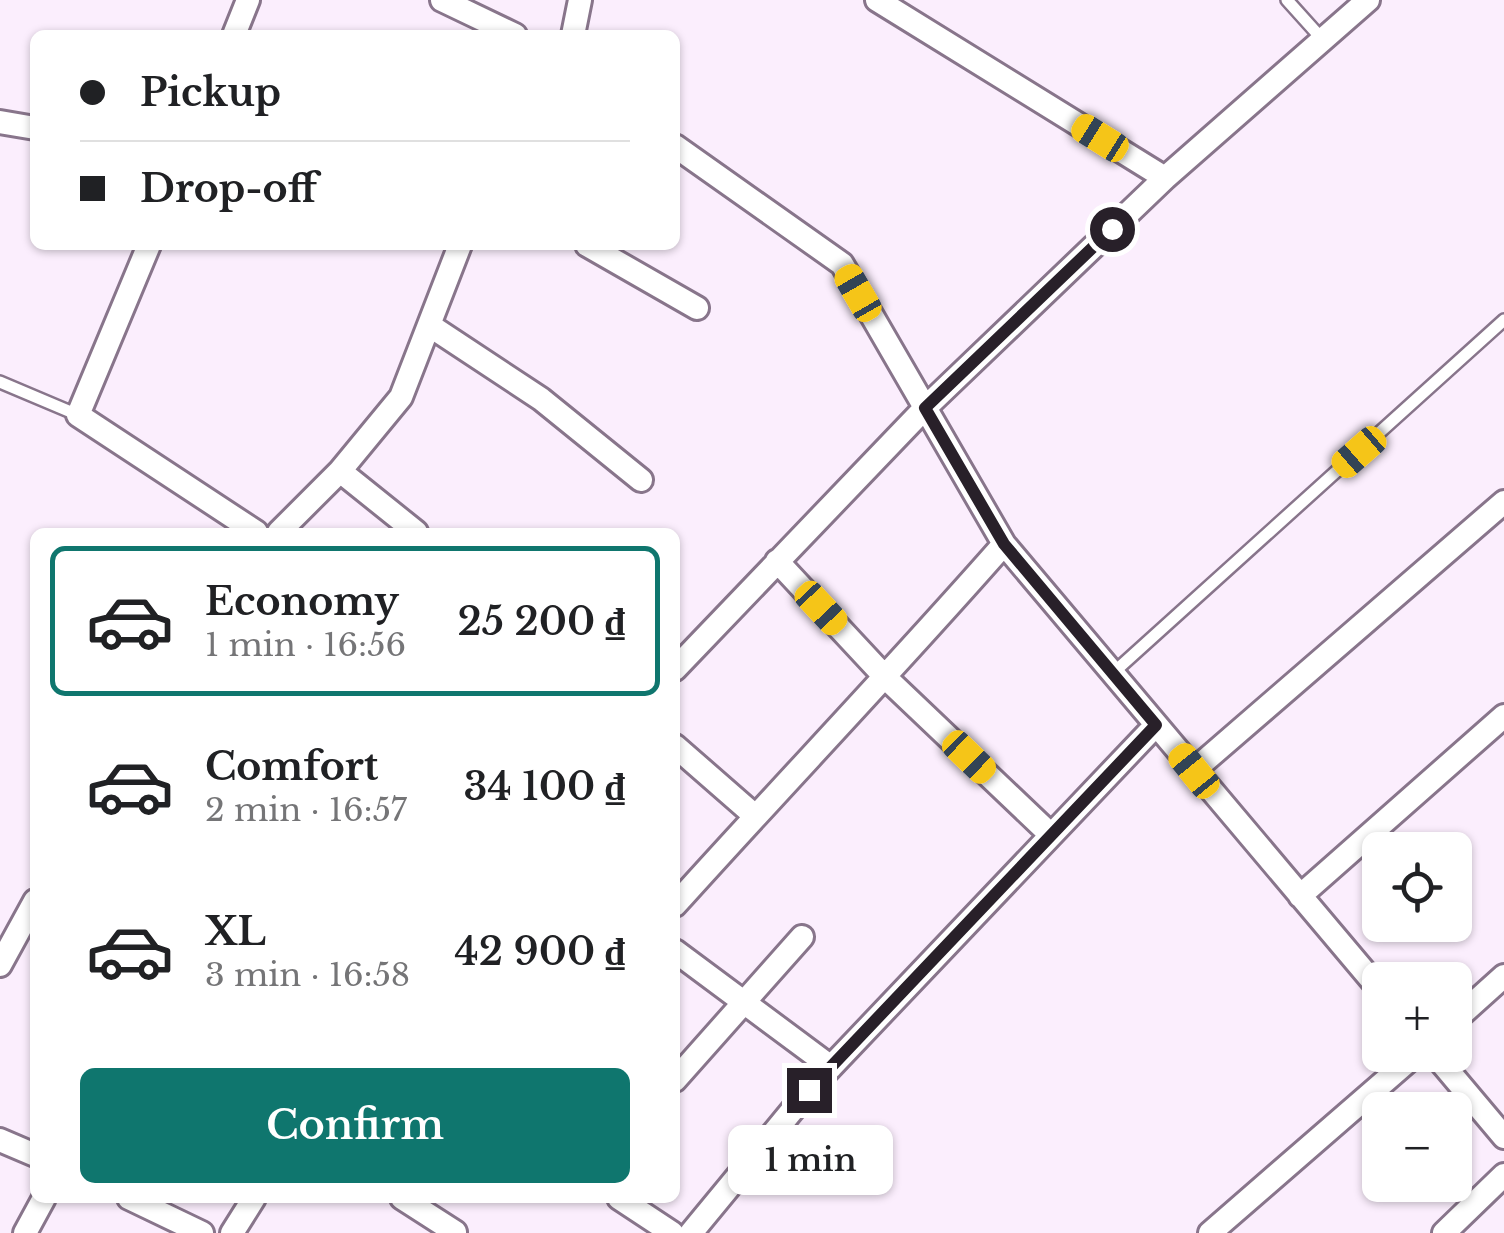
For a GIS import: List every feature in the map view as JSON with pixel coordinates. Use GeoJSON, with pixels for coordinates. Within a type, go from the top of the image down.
{"type":"FeatureCollection","features":[{"type":"Feature","properties":{"kind":"street"},"geometry":{"type":"LineString","coordinates":[[236,30],[248,0]]}},
{"type":"Feature","properties":{"kind":"street"},"geometry":{"type":"LineString","coordinates":[[442,0],[505,30]]}},
{"type":"Feature","properties":{"kind":"street"},"geometry":{"type":"LineString","coordinates":[[574,30],[580,0]]}},
{"type":"Feature","properties":{"kind":"street"},"geometry":{"type":"LineString","coordinates":[[877,0],[1166,178]]}},
{"type":"Feature","properties":{"kind":"street"},"geometry":{"type":"LineString","coordinates":[[680,664],[925,408],[1166,178],[1368,0]]}},
{"type":"Feature","properties":{"kind":"street"},"geometry":{"type":"LineString","coordinates":[[0,122],[30,127]]}},
{"type":"Feature","properties":{"kind":"street"},"geometry":{"type":"LineString","coordinates":[[680,150],[842,264],[1004,544],[1362,969]]}},
{"type":"Feature","properties":{"kind":"street"},"geometry":{"type":"LineString","coordinates":[[147,250],[78,415],[250,528]]}},
{"type":"Feature","properties":{"kind":"street"},"geometry":{"type":"LineString","coordinates":[[283,528],[340,471],[401,397],[458,250]]}},
{"type":"Feature","properties":{"kind":"street"},"geometry":{"type":"LineString","coordinates":[[596,250],[697,308]]}},
{"type":"Feature","properties":{"kind":"street"},"geometry":{"type":"LineString","coordinates":[[429,325],[541,399],[641,480]]}},
{"type":"Feature","properties":{"kind":"street"},"geometry":{"type":"LineString","coordinates":[[340,471],[411,528]]}},
{"type":"Feature","properties":{"kind":"street"},"geometry":{"type":"LineString","coordinates":[[1194,771],[1504,502]]}},
{"type":"Feature","properties":{"kind":"street"},"geometry":{"type":"LineString","coordinates":[[680,899],[754,815],[886,678],[1004,544]]}},
{"type":"Feature","properties":{"kind":"street"},"geometry":{"type":"LineString","coordinates":[[777,561],[886,678],[1051,836]]}},
{"type":"Feature","properties":{"kind":"street"},"geometry":{"type":"LineString","coordinates":[[1300,896],[1504,716]]}},
{"type":"Feature","properties":{"kind":"street"},"geometry":{"type":"LineString","coordinates":[[691,1233],[832,1066],[1156,725]]}},
{"type":"Feature","properties":{"kind":"street"},"geometry":{"type":"LineString","coordinates":[[680,750],[754,815]]}},
{"type":"Feature","properties":{"kind":"street"},"geometry":{"type":"LineString","coordinates":[[12,948],[30,911]]}},
{"type":"Feature","properties":{"kind":"street"},"geometry":{"type":"LineString","coordinates":[[680,1074],[802,937]]}},
{"type":"Feature","properties":{"kind":"street"},"geometry":{"type":"LineString","coordinates":[[680,955],[832,1066]]}},
{"type":"Feature","properties":{"kind":"street"},"geometry":{"type":"LineString","coordinates":[[1472,1005],[1504,976]]}},
{"type":"Feature","properties":{"kind":"street"},"geometry":{"type":"LineString","coordinates":[[1210,1233],[1395,1072]]}},
{"type":"Feature","properties":{"kind":"street"},"geometry":{"type":"LineString","coordinates":[[1449,1072],[1504,1137]]}},
{"type":"Feature","properties":{"kind":"street"},"geometry":{"type":"LineString","coordinates":[[0,1140],[30,1153]]}},
{"type":"Feature","properties":{"kind":"street"},"geometry":{"type":"LineString","coordinates":[[1444,1233],[1504,1175]]}},
{"type":"Feature","properties":{"kind":"street"},"geometry":{"type":"LineString","coordinates":[[25,1233],[41,1203]]}},
{"type":"Feature","properties":{"kind":"street"},"geometry":{"type":"LineString","coordinates":[[139,1203],[202,1233]]}},
{"type":"Feature","properties":{"kind":"street"},"geometry":{"type":"LineString","coordinates":[[232,1233],[251,1203]]}},
{"type":"Feature","properties":{"kind":"street"},"geometry":{"type":"LineString","coordinates":[[410,1203],[455,1232]]}},
{"type":"Feature","properties":{"kind":"street"},"geometry":{"type":"LineString","coordinates":[[627,1203],[672,1233]]}},
{"type":"Feature","properties":{"kind":"lane"},"geometry":{"type":"LineString","coordinates":[[1287,0],[1323,40]]}},
{"type":"Feature","properties":{"kind":"lane"},"geometry":{"type":"LineString","coordinates":[[1112,673],[1504,320]]}},
{"type":"Feature","properties":{"kind":"lane"},"geometry":{"type":"LineString","coordinates":[[0,382],[78,415]]}},
{"type":"Feature","properties":{"kind":"route"},"geometry":{"type":"LineString","coordinates":[[809,1090],[1156,725],[1004,544],[925,408],[1112,229]]}}]}
